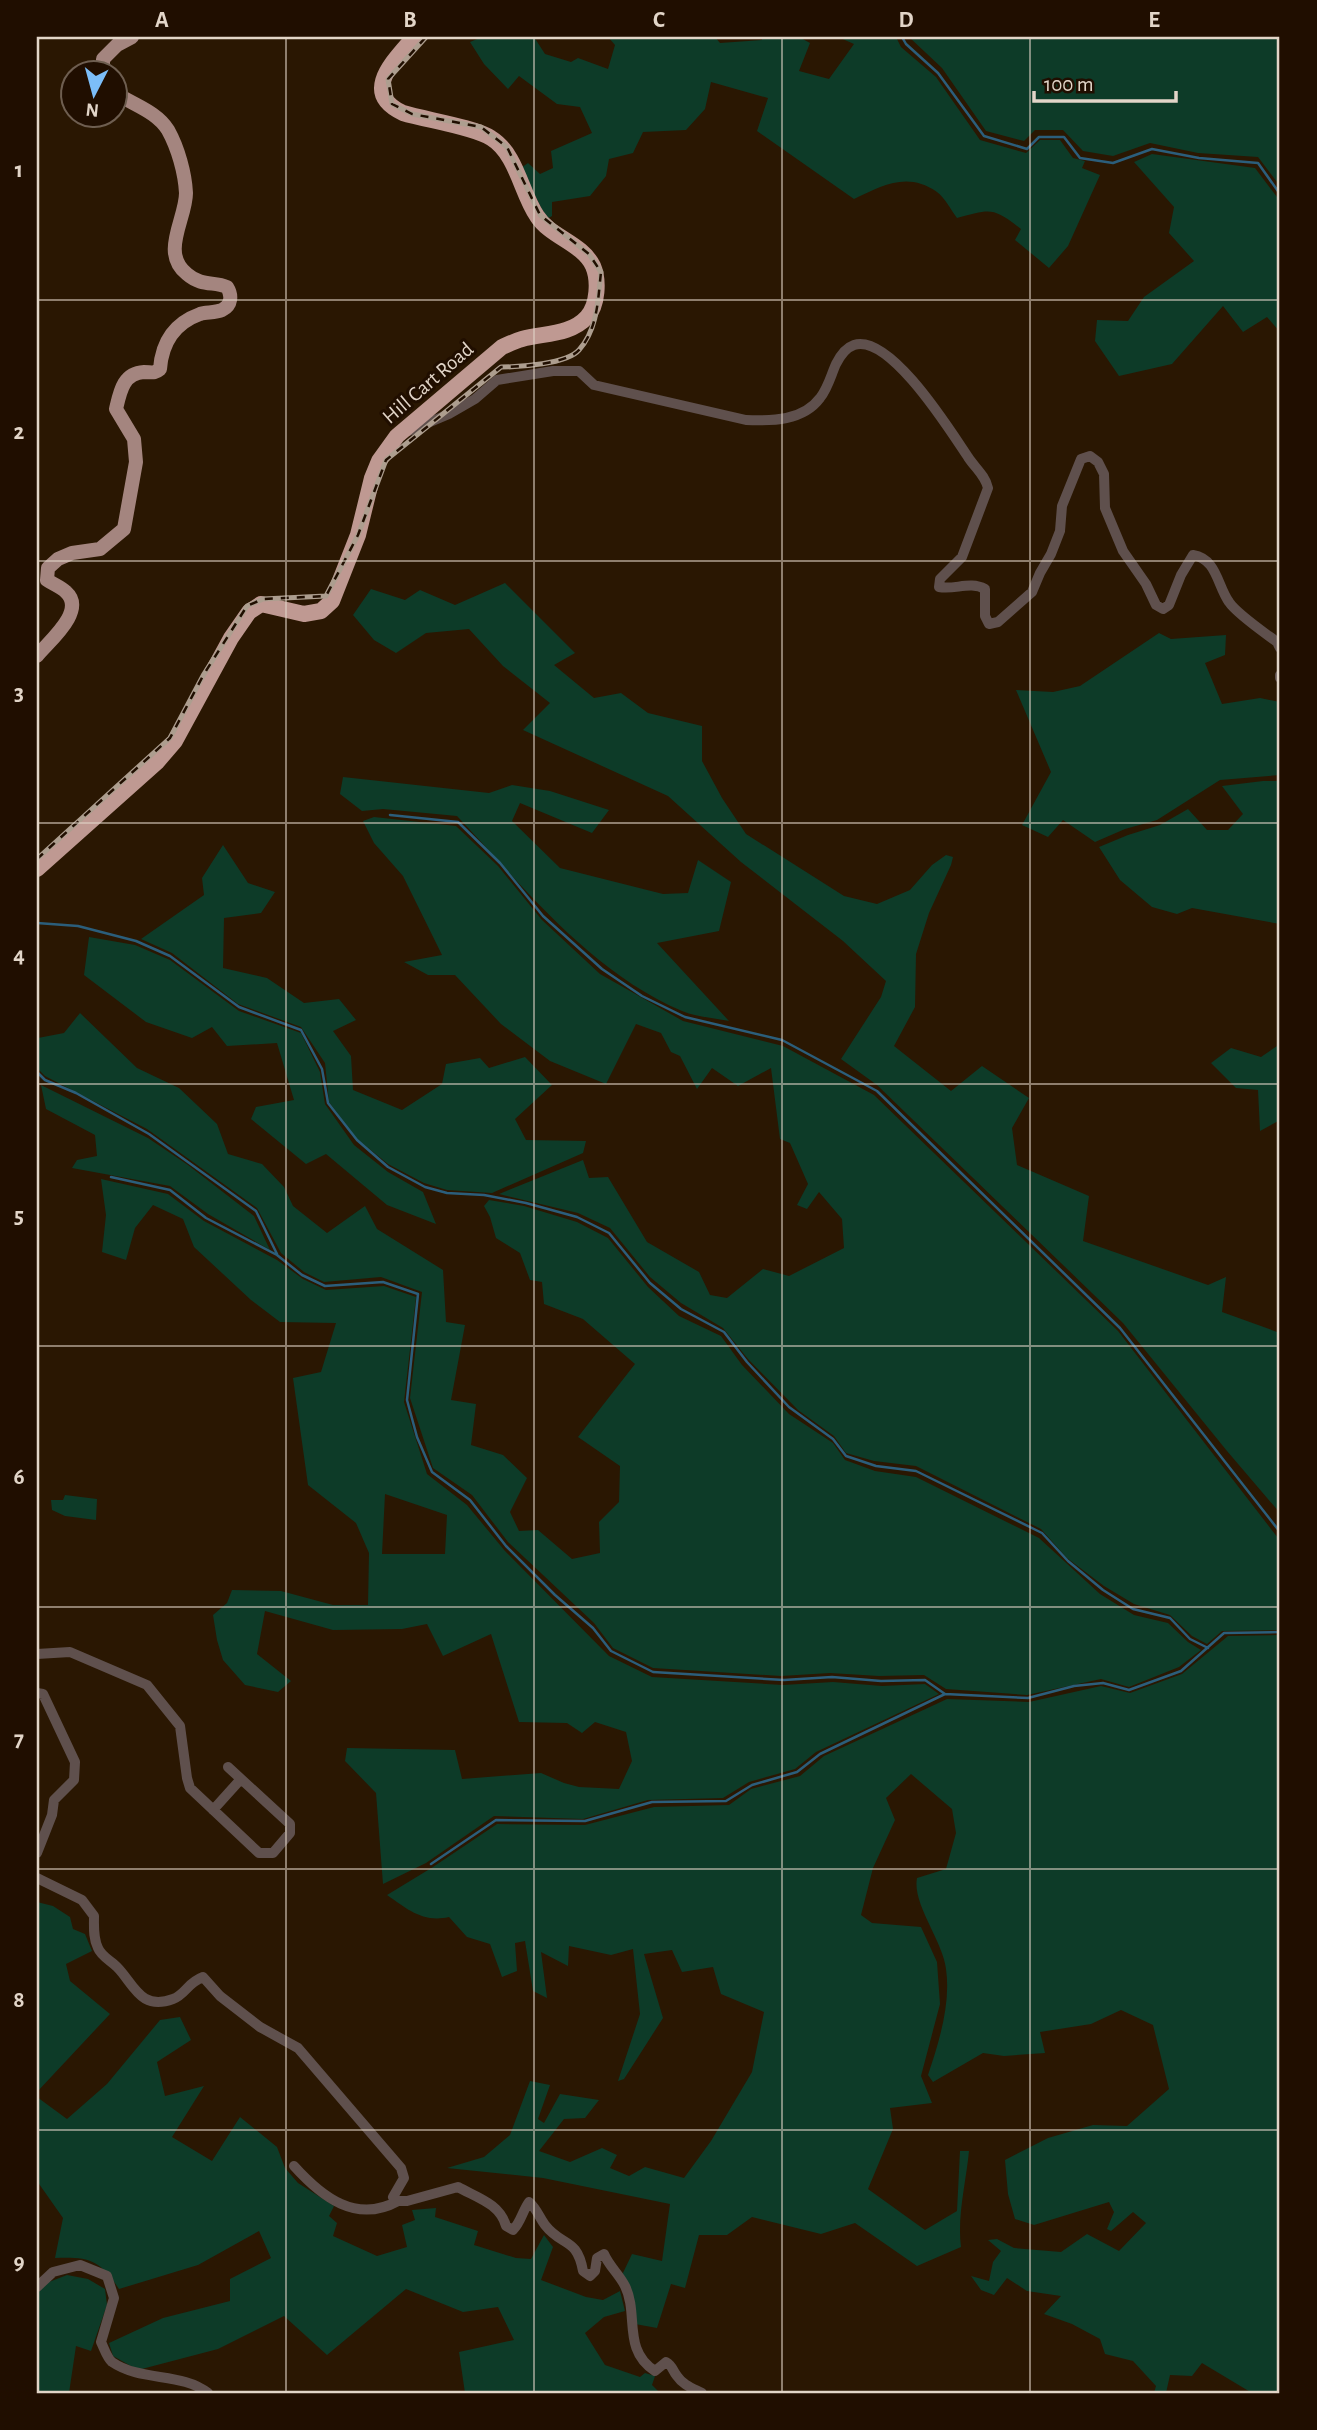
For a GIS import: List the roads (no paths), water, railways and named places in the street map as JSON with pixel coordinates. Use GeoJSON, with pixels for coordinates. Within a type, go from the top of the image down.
{"type":"FeatureCollection","features":[{"type":"Feature","properties":{"kind":"highway","name":"Hill Cart Road"},"geometry":{"type":"LineString","coordinates":[[37,869],[157,762],[175,741],[231,638],[249,612],[261,604],[304,614],[321,611],[332,601],[358,535],[372,478],[379,461],[397,436],[502,346],[575,327],[589,316],[595,302],[596,284],[592,265],[581,252],[546,228],[536,215],[506,153],[492,139],[391,107],[383,93],[382,81],[387,69],[414,37]]}},
{"type":"Feature","properties":{"kind":"main road"},"geometry":{"type":"LineString","coordinates":[[107,60],[117,45],[132,37]]}},
{"type":"Feature","properties":{"kind":"main road"},"geometry":{"type":"LineString","coordinates":[[37,656],[73,611],[72,600],[66,592],[47,580],[48,568],[58,559],[72,553],[100,549],[124,529],[136,461],[134,439],[116,409],[125,381],[133,374],[155,373],[160,369],[161,355],[168,337],[184,321],[202,313],[222,310],[230,302],[231,293],[227,287],[201,282],[186,274],[176,260],[174,247],[186,195],[183,172],[167,129],[151,113],[130,101]]}},
{"type":"Feature","properties":{"kind":"street"},"geometry":{"type":"LineString","coordinates":[[397,436],[449,414],[475,399],[498,380],[553,372],[579,371],[594,385],[746,420],[769,421],[792,417],[810,408],[821,398],[843,352],[855,344],[869,345],[903,370],[929,399],[970,461],[986,479],[988,488],[961,557],[940,579],[939,587],[976,584],[985,589],[985,616],[989,624],[999,622],[1032,592],[1060,531],[1062,506],[1074,471],[1081,460],[1090,456],[1104,474],[1105,508],[1123,551],[1146,584],[1156,605],[1163,609],[1169,605],[1181,575],[1194,555],[1203,556],[1212,566],[1230,603],[1277,642],[1280,648]]}},
{"type":"Feature","properties":{"kind":"street"},"geometry":{"type":"LineString","coordinates":[[37,1654],[70,1652],[147,1685],[180,1726],[190,1788],[259,1853],[273,1853],[290,1833],[290,1825],[228,1767]]}},
{"type":"Feature","properties":{"kind":"street"},"geometry":{"type":"LineString","coordinates":[[37,1693],[43,1694],[50,1705],[53,1718],[75,1762],[74,1780],[54,1800],[52,1815],[37,1853]]}},
{"type":"Feature","properties":{"kind":"street"},"geometry":{"type":"LineString","coordinates":[[213,1810],[241,1779]]}},
{"type":"Feature","properties":{"kind":"street"},"geometry":{"type":"LineString","coordinates":[[37,1878],[82,1899],[94,1916],[93,1932],[99,1951],[119,1969],[141,1997],[157,2001],[173,1998],[183,1992],[191,1982],[203,1977],[220,1996],[260,2027],[298,2048],[401,2168],[404,2178],[393,2197],[398,2201]]}},
{"type":"Feature","properties":{"kind":"street"},"geometry":{"type":"LineString","coordinates":[[294,2166],[311,2185],[331,2199],[359,2210],[378,2209],[398,2201],[407,2202],[458,2187],[498,2207],[506,2227],[513,2230],[520,2222],[529,2202],[558,2238],[575,2246],[583,2270],[590,2276],[595,2271],[597,2258],[604,2254],[625,2286],[629,2297],[632,2329],[645,2365],[655,2371],[666,2362],[672,2365],[675,2374],[684,2384],[702,2393]]}},
{"type":"Feature","properties":{"kind":"street"},"geometry":{"type":"LineString","coordinates":[[37,2287],[53,2272],[80,2265],[107,2276],[114,2298],[101,2342],[110,2361],[139,2373],[197,2385],[208,2393]]}},
{"type":"Feature","properties":{"kind":"waterway"},"geometry":{"type":"LineString","coordinates":[[902,37],[906,44],[938,73],[984,136],[1027,149],[1039,137],[1064,137],[1080,158],[1113,163],[1152,149],[1199,158],[1258,163],[1280,194]]}},
{"type":"Feature","properties":{"kind":"waterway"},"geometry":{"type":"LineString","coordinates":[[390,815],[458,822],[500,863],[543,916],[602,969],[642,996],[685,1017],[782,1040],[877,1091],[1120,1328],[1280,1532]]}},
{"type":"Feature","properties":{"kind":"waterway"},"geometry":{"type":"LineString","coordinates":[[37,923],[78,926],[136,941],[170,956],[239,1007],[301,1030],[322,1069],[328,1103],[357,1140],[388,1167],[425,1187],[447,1193],[484,1195],[526,1203],[577,1217],[609,1233],[650,1283],[681,1309],[724,1332],[747,1362],[789,1407],[833,1439],[846,1456],[876,1466],[916,1471],[1042,1533],[1068,1561],[1103,1590],[1133,1609],[1170,1618],[1190,1639],[1208,1648]]}},
{"type":"Feature","properties":{"kind":"waterway"},"geometry":{"type":"LineString","coordinates":[[37,1072],[45,1080],[76,1093],[149,1134],[256,1211],[277,1254]]}},
{"type":"Feature","properties":{"kind":"waterway"},"geometry":{"type":"LineString","coordinates":[[111,1177],[170,1190],[206,1218],[277,1255],[302,1275],[325,1286],[383,1282],[418,1294],[407,1400],[417,1437],[432,1472],[470,1500],[506,1546],[593,1628],[611,1651],[653,1672],[784,1680],[832,1677],[881,1681],[925,1680],[945,1694],[1028,1698],[1074,1686],[1103,1683],[1129,1690],[1181,1671],[1224,1633],[1280,1632]]}},
{"type":"Feature","properties":{"kind":"waterway"},"geometry":{"type":"LineString","coordinates":[[431,1864],[496,1820],[585,1821],[652,1802],[726,1801],[752,1785],[797,1772],[820,1754],[945,1694]]}},
{"type":"Feature","properties":{"kind":"railway"},"geometry":{"type":"LineString","coordinates":[[37,859],[170,738],[204,674],[247,606],[263,599],[326,596],[358,535],[386,460],[501,367],[542,364],[564,359],[579,350],[590,333],[596,313],[601,272],[589,254],[540,215],[507,147],[481,127],[412,114],[392,104],[388,79],[426,37]]}}]}
